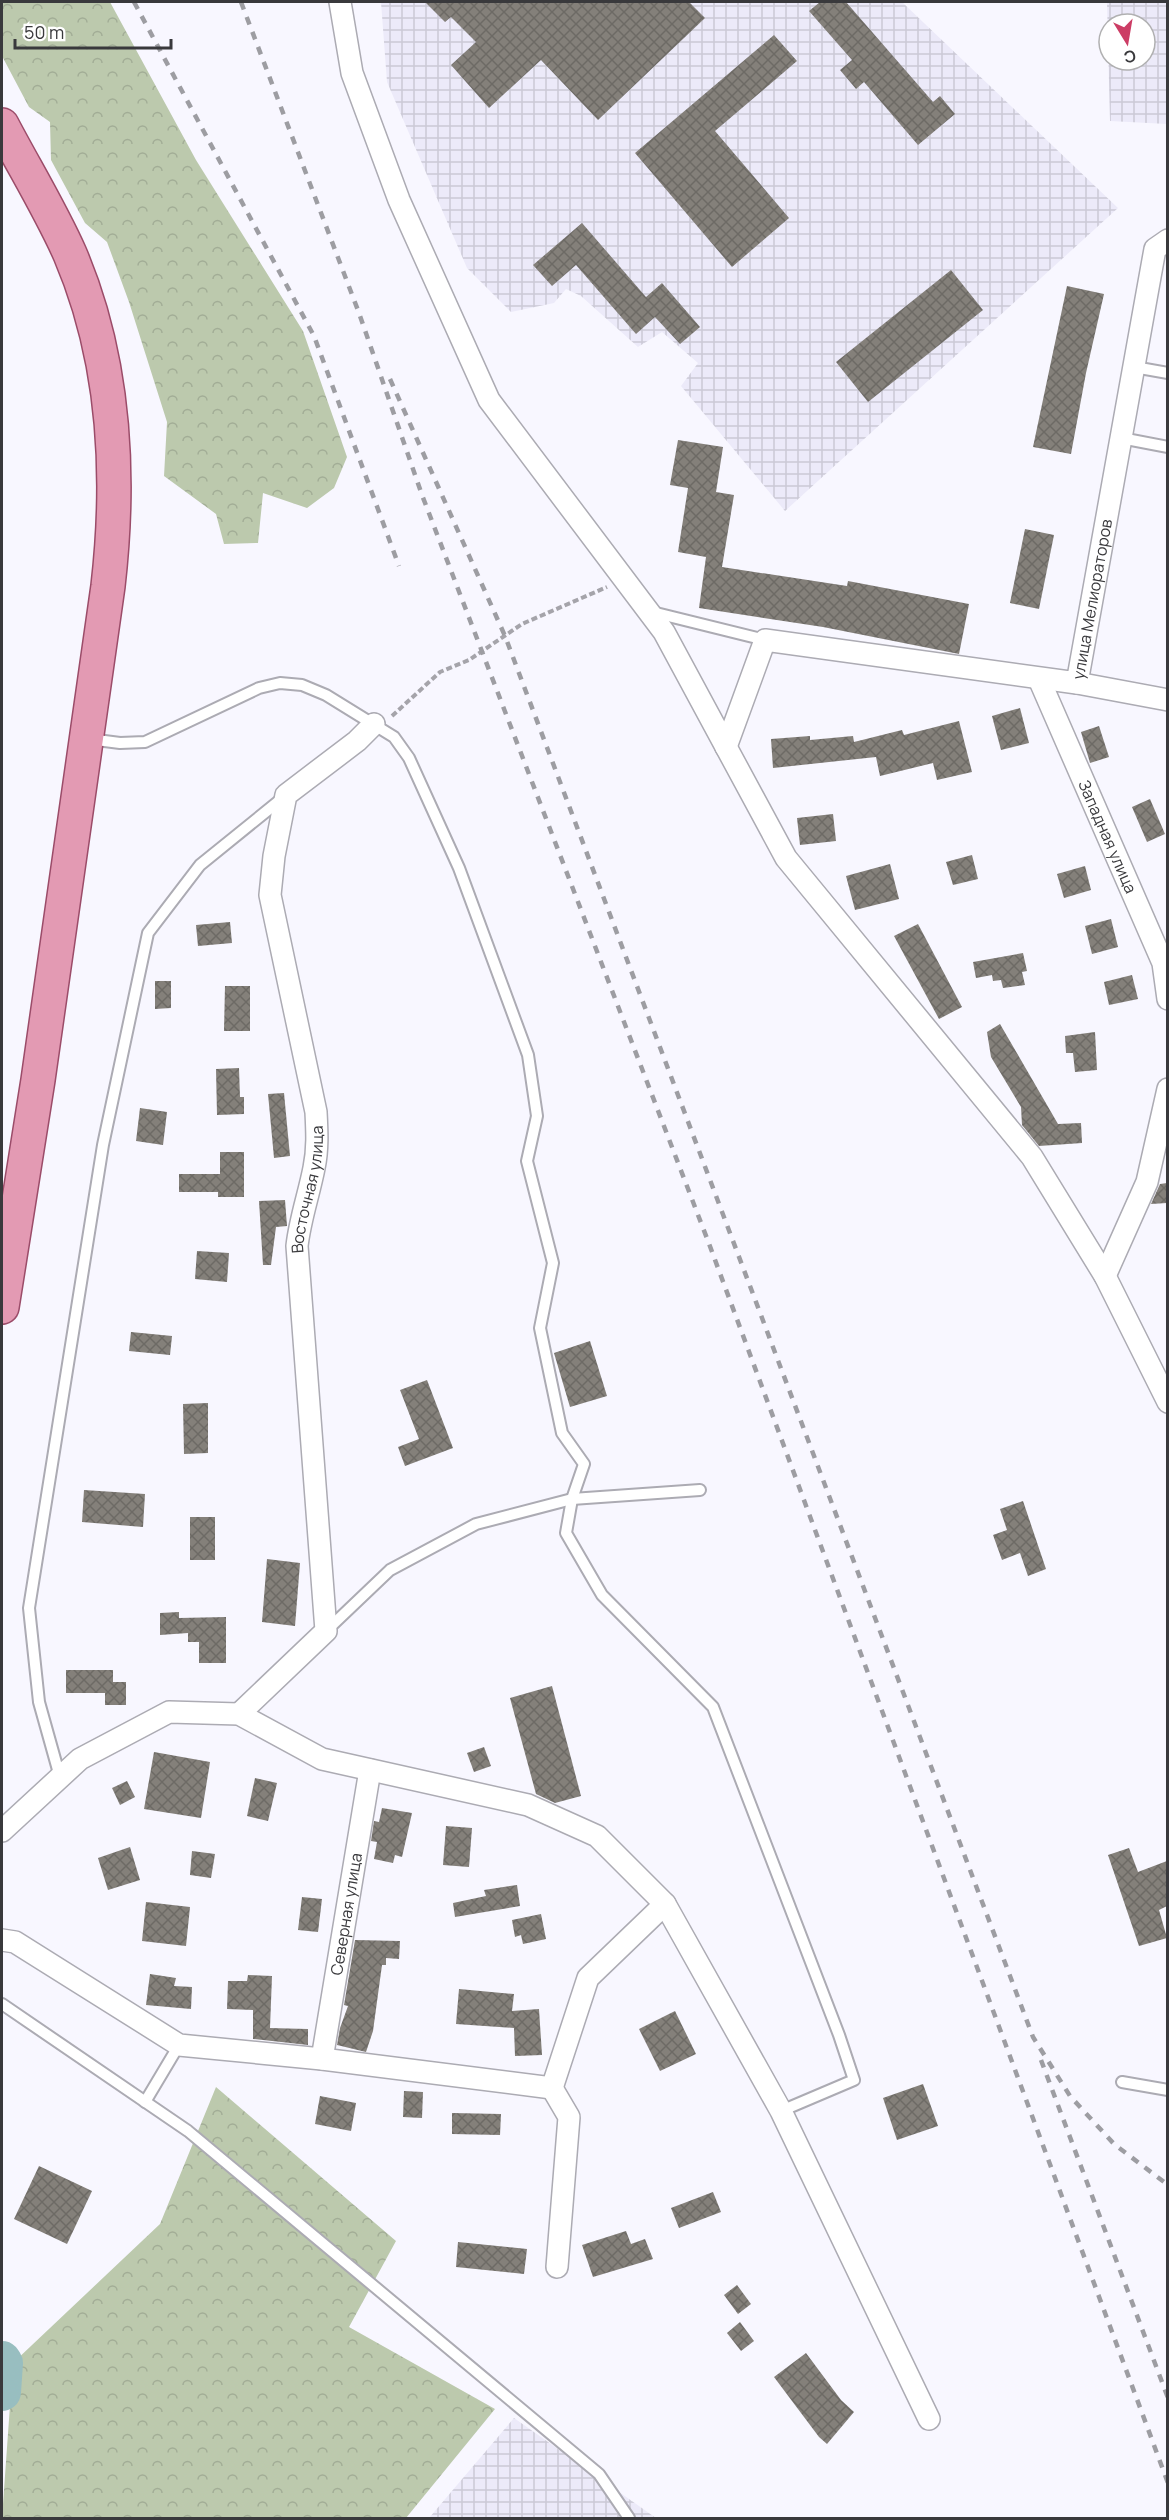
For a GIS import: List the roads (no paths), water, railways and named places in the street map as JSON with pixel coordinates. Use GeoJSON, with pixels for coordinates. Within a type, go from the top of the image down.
{"type":"FeatureCollection","features":[{"type":"Feature","properties":{"kind":"main road"},"geometry":{"type":"LineString","coordinates":[[2,125],[70,253],[105,363],[111,413],[113,537],[38,1080],[2,1306]]}},
{"type":"Feature","properties":{"kind":"street"},"geometry":{"type":"LineString","coordinates":[[340,2],[352,73],[399,200],[489,400],[664,632],[786,858],[1032,1157],[1105,1276],[1167,1402]]}},
{"type":"Feature","properties":{"kind":"street","name":"улица Мелиораторов"},"geometry":{"type":"LineString","coordinates":[[765,640],[1077,683],[1155,249],[1167,240]]}},
{"type":"Feature","properties":{"kind":"street"},"geometry":{"type":"LineString","coordinates":[[726,747],[765,640]]}},
{"type":"Feature","properties":{"kind":"street","name":"Западная улица"},"geometry":{"type":"LineString","coordinates":[[1039,679],[1163,963],[1167,999]]}},
{"type":"Feature","properties":{"kind":"street"},"geometry":{"type":"LineString","coordinates":[[1077,683],[1167,700]]}},
{"type":"Feature","properties":{"kind":"street"},"geometry":{"type":"LineString","coordinates":[[286,795],[357,741],[374,724]]}},
{"type":"Feature","properties":{"kind":"street","name":"Восточная улица"},"geometry":{"type":"LineString","coordinates":[[286,795],[274,856],[270,895],[316,1112],[317,1146],[314,1168],[300,1221],[297,1246],[326,1631]]}},
{"type":"Feature","properties":{"kind":"street"},"geometry":{"type":"LineString","coordinates":[[1105,1276],[1147,1182],[1167,1089]]}},
{"type":"Feature","properties":{"kind":"street"},"geometry":{"type":"LineString","coordinates":[[239,1714],[326,1631]]}},
{"type":"Feature","properties":{"kind":"street"},"geometry":{"type":"LineString","coordinates":[[2,1831],[80,1759],[169,1712],[239,1714],[322,1759],[528,1805],[597,1836],[665,1904],[781,2111],[929,2420]]}},
{"type":"Feature","properties":{"kind":"street","name":"Северная улица"},"geometry":{"type":"LineString","coordinates":[[322,2059],[370,1770]]}},
{"type":"Feature","properties":{"kind":"street"},"geometry":{"type":"LineString","coordinates":[[557,2267],[569,2117],[552,2088],[588,1978],[665,1904]]}},
{"type":"Feature","properties":{"kind":"street"},"geometry":{"type":"LineString","coordinates":[[2,1941],[15,1942],[179,2046],[322,2059],[552,2088]]}},
{"type":"Feature","properties":{"kind":"lane"},"geometry":{"type":"LineString","coordinates":[[1134,367],[1167,373]]}},
{"type":"Feature","properties":{"kind":"lane"},"geometry":{"type":"LineString","coordinates":[[1121,438],[1167,447]]}},
{"type":"Feature","properties":{"kind":"lane"},"geometry":{"type":"LineString","coordinates":[[648,611],[765,640]]}},
{"type":"Feature","properties":{"kind":"lane"},"geometry":{"type":"LineString","coordinates":[[86,739],[120,743],[145,742],[259,688],[280,683],[310,688],[374,724],[394,737],[409,758],[459,868],[528,1055],[537,1116],[527,1161],[553,1263],[540,1328],[562,1432],[584,1464],[572,1499],[566,1533],[602,1595],[713,1707],[839,2035],[854,2080],[781,2111]]}},
{"type":"Feature","properties":{"kind":"lane"},"geometry":{"type":"LineString","coordinates":[[60,1777],[39,1702],[29,1608],[103,1144],[148,933],[200,864],[286,795]]}},
{"type":"Feature","properties":{"kind":"lane"},"geometry":{"type":"LineString","coordinates":[[326,1631],[390,1570],[476,1524],[572,1499],[700,1490]]}},
{"type":"Feature","properties":{"kind":"lane"},"geometry":{"type":"LineString","coordinates":[[2,2004],[188,2131],[599,2474],[629,2518]]}},
{"type":"Feature","properties":{"kind":"lane"},"geometry":{"type":"LineString","coordinates":[[145,2102],[179,2046]]}},
{"type":"Feature","properties":{"kind":"lane"},"geometry":{"type":"LineString","coordinates":[[1122,2082],[1167,2090]]}},
{"type":"Feature","properties":{"kind":"waterway"},"geometry":{"type":"LineString","coordinates":[[2,2360],[4,2363],[2,2392]]}},
{"type":"Feature","properties":{"kind":"railway"},"geometry":{"type":"LineString","coordinates":[[134,2],[314,336],[399,566]]}},
{"type":"Feature","properties":{"kind":"railway"},"geometry":{"type":"LineString","coordinates":[[241,2],[359,313],[422,495],[708,1241],[1168,2483]]}},
{"type":"Feature","properties":{"kind":"railway"},"geometry":{"type":"LineString","coordinates":[[390,379],[505,636],[1033,2037],[1070,2096],[1114,2144],[1168,2185]]}},
{"type":"Feature","properties":{"kind":"railway"},"geometry":{"type":"LineString","coordinates":[[1041,2060],[1168,2398]]}}]}
